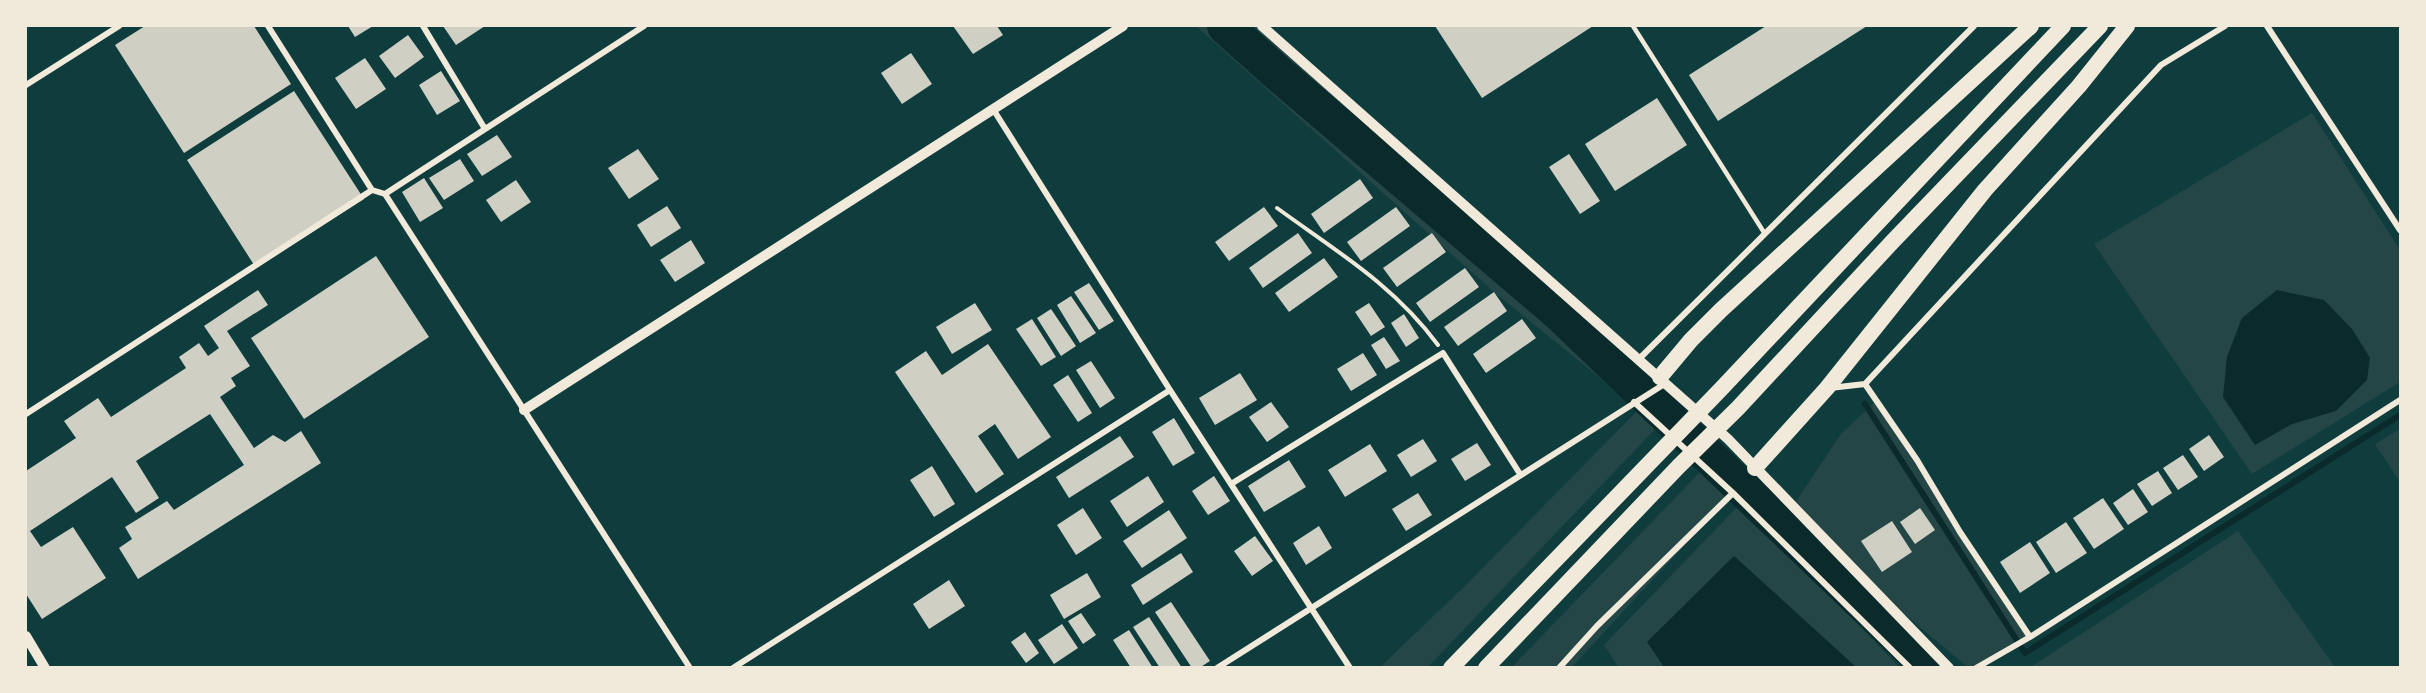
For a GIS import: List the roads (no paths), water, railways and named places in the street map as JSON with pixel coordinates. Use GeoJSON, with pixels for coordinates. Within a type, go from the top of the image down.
{"type":"FeatureCollection","features":[{"type":"Feature","properties":{"kind":"highway"},"geometry":{"type":"LineString","coordinates":[[1660,383],[1691,340],[1721,310],[2031,26]]}},
{"type":"Feature","properties":{"kind":"highway"},"geometry":{"type":"LineString","coordinates":[[1451,668],[1721,389],[2063,26]]}},
{"type":"Feature","properties":{"kind":"highway"},"geometry":{"type":"LineString","coordinates":[[1486,668],[1679,466],[1738,408],[1894,240],[2100,26]]}},
{"type":"Feature","properties":{"kind":"highway"},"geometry":{"type":"LineString","coordinates":[[1755,468],[1827,388],[1985,190],[2079,86],[2127,26]]}},
{"type":"Feature","properties":{"kind":"street"},"geometry":{"type":"LineString","coordinates":[[26,85],[119,26]]}},
{"type":"Feature","properties":{"kind":"street"},"geometry":{"type":"LineString","coordinates":[[268,26],[372,190],[384,194],[690,668]]}},
{"type":"Feature","properties":{"kind":"street"},"geometry":{"type":"LineString","coordinates":[[423,26],[485,129]]}},
{"type":"Feature","properties":{"kind":"street"},"geometry":{"type":"LineString","coordinates":[[384,194],[644,26]]}},
{"type":"Feature","properties":{"kind":"street"},"geometry":{"type":"LineString","coordinates":[[524,410],[1122,26]]}},
{"type":"Feature","properties":{"kind":"street"},"geometry":{"type":"LineString","coordinates":[[1262,26],[1639,359],[1660,383],[1728,439],[1949,668]]}},
{"type":"Feature","properties":{"kind":"street"},"geometry":{"type":"LineString","coordinates":[[1639,359],[1974,26]]}},
{"type":"Feature","properties":{"kind":"street"},"geometry":{"type":"LineString","coordinates":[[1827,388],[1865,384],[2161,65],[2225,26]]}},
{"type":"Feature","properties":{"kind":"street"},"geometry":{"type":"LineString","coordinates":[[2266,26],[2400,230]]}},
{"type":"Feature","properties":{"kind":"street"},"geometry":{"type":"LineString","coordinates":[[993,109],[1170,390],[1350,668]]}},
{"type":"Feature","properties":{"kind":"street"},"geometry":{"type":"LineString","coordinates":[[26,414],[372,190]]}},
{"type":"Feature","properties":{"kind":"street"},"geometry":{"type":"LineString","coordinates":[[1232,484],[1443,352],[1520,474]]}},
{"type":"Feature","properties":{"kind":"street"},"geometry":{"type":"LineString","coordinates":[[1217,668],[1637,401],[1660,383]]}},
{"type":"Feature","properties":{"kind":"street"},"geometry":{"type":"LineString","coordinates":[[1865,384],[1917,460],[1960,532],[2029,637]]}},
{"type":"Feature","properties":{"kind":"street"},"geometry":{"type":"LineString","coordinates":[[733,668],[1170,390]]}},
{"type":"Feature","properties":{"kind":"street"},"geometry":{"type":"LineString","coordinates":[[1976,668],[2029,637],[2400,400]]}},
{"type":"Feature","properties":{"kind":"street"},"geometry":{"type":"LineString","coordinates":[[1637,401],[1910,668]]}},
{"type":"Feature","properties":{"kind":"street"},"geometry":{"type":"LineString","coordinates":[[1559,668],[1598,626],[1733,493]]}},
{"type":"Feature","properties":{"kind":"street"},"geometry":{"type":"LineString","coordinates":[[26,636],[45,668]]}},
{"type":"Feature","properties":{"kind":"lane"},"geometry":{"type":"LineString","coordinates":[[1633,26],[1765,234]]}},
{"type":"Feature","properties":{"kind":"waterway"},"geometry":{"type":"LineString","coordinates":[[1225,26],[1559,313],[1930,668]]}},
{"type":"Feature","properties":{"kind":"waterway"},"geometry":{"type":"LineString","coordinates":[[1865,404],[2025,653],[2400,415]]}}]}
